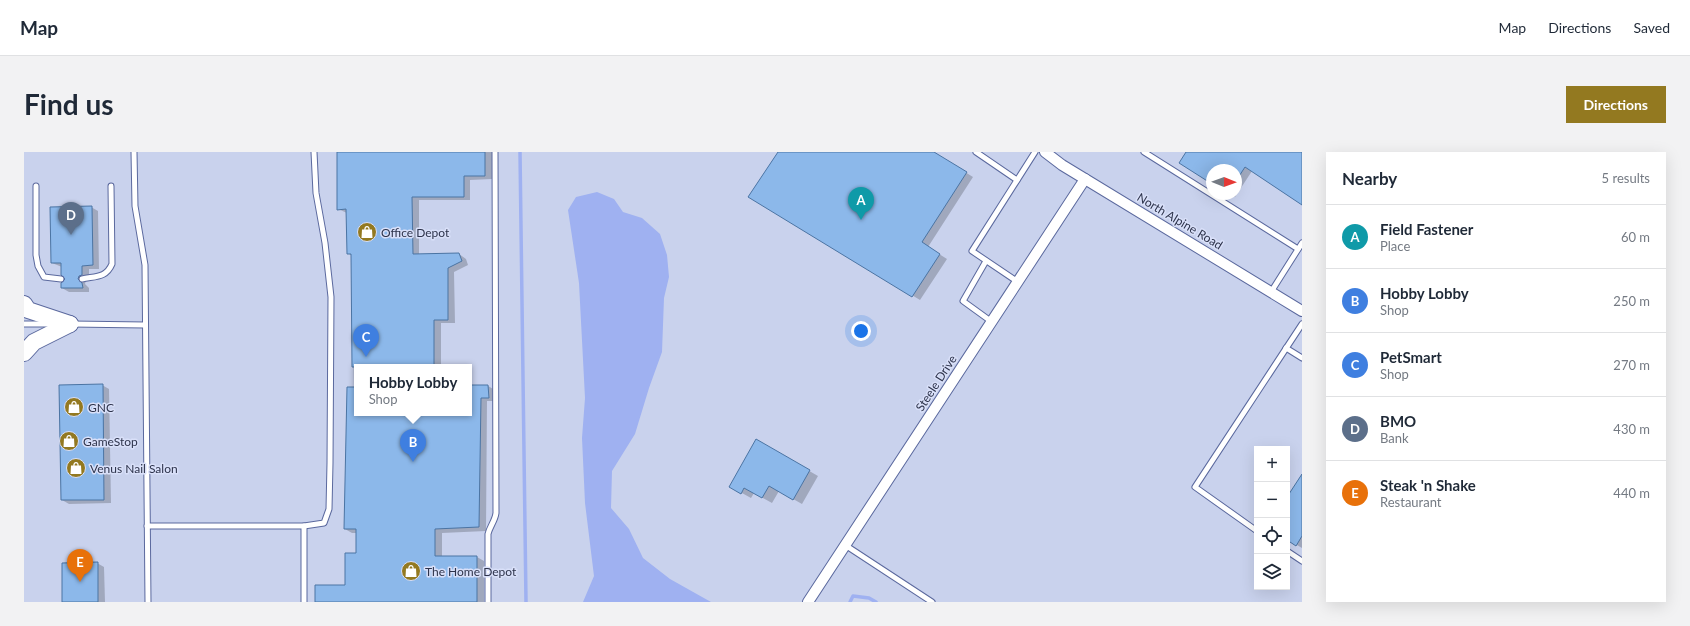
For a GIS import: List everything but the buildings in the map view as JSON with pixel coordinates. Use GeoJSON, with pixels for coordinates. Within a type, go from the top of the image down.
{"type":"FeatureCollection","features":[{"type":"Feature","properties":{"kind":"main road"},"geometry":{"type":"LineString","coordinates":[[24,304],[28,310],[70,324]]}},
{"type":"Feature","properties":{"kind":"main road"},"geometry":{"type":"LineString","coordinates":[[24,353],[34,342],[70,324]]}},
{"type":"Feature","properties":{"kind":"street","name":"North Alpine Road"},"geometry":{"type":"LineString","coordinates":[[1045,152],[1062,165],[1302,311]]}},
{"type":"Feature","properties":{"kind":"street","name":"Steele Drive"},"geometry":{"type":"LineString","coordinates":[[808,602],[1085,179]]}},
{"type":"Feature","properties":{"kind":"lane"},"geometry":{"type":"LineString","coordinates":[[134,152],[135,206],[145,265],[148,602]]}},
{"type":"Feature","properties":{"kind":"lane"},"geometry":{"type":"LineString","coordinates":[[147,526],[304,526],[324,523],[329,509],[331,428],[331,297],[325,244],[316,193],[314,152]]}},
{"type":"Feature","properties":{"kind":"lane"},"geometry":{"type":"LineString","coordinates":[[488,602],[488,534],[489,529],[495,520],[496,513],[495,152]]}},
{"type":"Feature","properties":{"kind":"lane"},"geometry":{"type":"LineString","coordinates":[[976,152],[1017,180]]}},
{"type":"Feature","properties":{"kind":"lane"},"geometry":{"type":"LineString","coordinates":[[1018,282],[972,251],[1035,152]]}},
{"type":"Feature","properties":{"kind":"lane"},"geometry":{"type":"LineString","coordinates":[[1144,152],[1298,249]]}},
{"type":"Feature","properties":{"kind":"lane"},"geometry":{"type":"LineString","coordinates":[[36,186],[36,255],[38,266],[44,277],[61,279]]}},
{"type":"Feature","properties":{"kind":"lane"},"geometry":{"type":"LineString","coordinates":[[82,279],[104,275],[109,271],[112,264],[111,186]]}},
{"type":"Feature","properties":{"kind":"lane"},"geometry":{"type":"LineString","coordinates":[[1271,292],[1302,243]]}},
{"type":"Feature","properties":{"kind":"lane"},"geometry":{"type":"LineString","coordinates":[[986,261],[963,301],[992,322]]}},
{"type":"Feature","properties":{"kind":"lane"},"geometry":{"type":"LineString","coordinates":[[24,324],[145,325]]}},
{"type":"Feature","properties":{"kind":"lane"},"geometry":{"type":"LineString","coordinates":[[1254,529],[1195,487],[1302,324]]}},
{"type":"Feature","properties":{"kind":"lane"},"geometry":{"type":"LineString","coordinates":[[1286,348],[1302,358]]}},
{"type":"Feature","properties":{"kind":"lane"},"geometry":{"type":"LineString","coordinates":[[304,526],[304,602]]}},
{"type":"Feature","properties":{"kind":"lane"},"geometry":{"type":"LineString","coordinates":[[845,545],[932,602]]}},
{"type":"Feature","properties":{"kind":"lane"},"geometry":{"type":"LineString","coordinates":[[1290,553],[1302,561]]}},
{"type":"Feature","properties":{"kind":"shaded area"},"geometry":{"type":"Polygon","coordinates":[[[24,152],[1302,152],[1302,602],[24,602],[24,152]]]}},
{"type":"Feature","properties":{"kind":"water"},"geometry":{"type":"Polygon","coordinates":[[[597,192],[614,199],[623,212],[642,218],[660,234],[667,255],[669,277],[664,298],[662,352],[635,434],[612,471],[611,508],[629,529],[643,558],[670,579],[711,602],[583,602],[594,576],[585,503],[582,438],[585,398],[579,283],[568,210],[576,197],[597,192]]]}},
{"type":"Feature","properties":{"kind":"waterway"},"geometry":{"type":"LineString","coordinates":[[520,152],[526,602]]}},
{"type":"Feature","properties":{"kind":"waterway"},"geometry":{"type":"LineString","coordinates":[[850,602],[853,596],[869,598],[876,602]]}},
{"type":"Feature","properties":{"kind":"place","name":"Field Fastener"},"geometry":{"type":"Point","coordinates":[861,220]}},
{"type":"Feature","properties":{"kind":"place","name":"Office Depot"},"geometry":{"type":"Point","coordinates":[367,232]}},
{"type":"Feature","properties":{"kind":"place","name":"BMO"},"geometry":{"type":"Point","coordinates":[71,235]}},
{"type":"Feature","properties":{"kind":"place","name":"PetSmart"},"geometry":{"type":"Point","coordinates":[366,357]}},
{"type":"Feature","properties":{"kind":"place","name":"GNC"},"geometry":{"type":"Point","coordinates":[74,407]}},
{"type":"Feature","properties":{"kind":"place","name":"GameStop"},"geometry":{"type":"Point","coordinates":[69,441]}},
{"type":"Feature","properties":{"kind":"place","name":"Hobby Lobby"},"geometry":{"type":"Point","coordinates":[413,462]}},
{"type":"Feature","properties":{"kind":"place","name":"Venus Nail Salon"},"geometry":{"type":"Point","coordinates":[76,468]}},
{"type":"Feature","properties":{"kind":"place","name":"The Home Depot"},"geometry":{"type":"Point","coordinates":[411,571]}},
{"type":"Feature","properties":{"kind":"place","name":"Steak 'n Shake"},"geometry":{"type":"Point","coordinates":[80,582]}}]}
